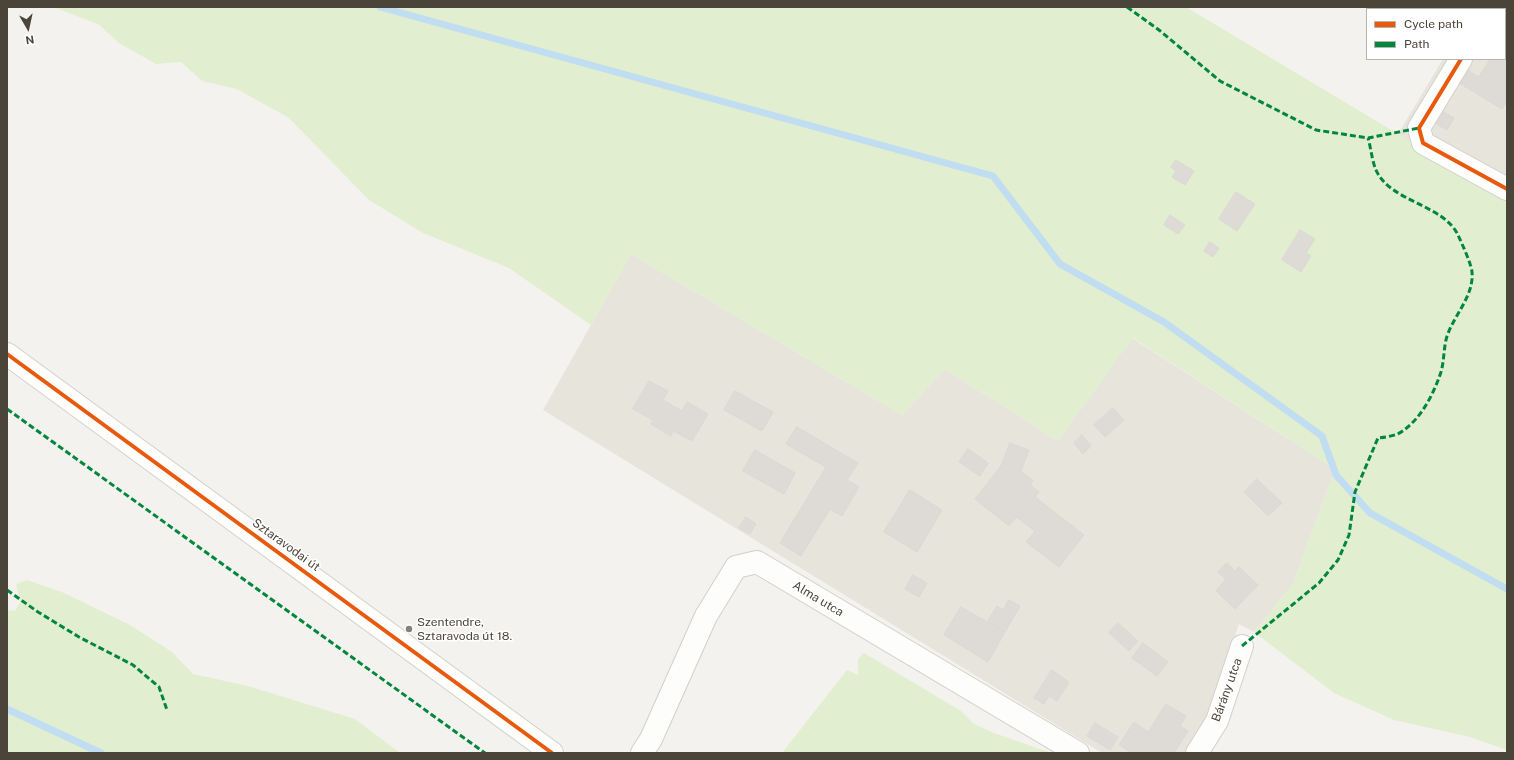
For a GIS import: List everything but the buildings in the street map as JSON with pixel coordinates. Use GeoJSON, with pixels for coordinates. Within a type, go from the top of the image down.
{"type":"FeatureCollection","features":[{"type":"Feature","properties":{"kind":"street"},"geometry":{"type":"LineString","coordinates":[[1460,60],[1419,128],[1423,143],[1507,189]]}},
{"type":"Feature","properties":{"kind":"street","name":"Sztaravodai út"},"geometry":{"type":"LineString","coordinates":[[7,354],[552,753]]}},
{"type":"Feature","properties":{"kind":"street","name":"Alma utca"},"geometry":{"type":"LineString","coordinates":[[642,753],[651,739],[706,616],[736,567],[757,562],[1078,753]]}},
{"type":"Feature","properties":{"kind":"street","name":"Bárány utca"},"geometry":{"type":"LineString","coordinates":[[1197,753],[1217,721],[1242,646]]}},
{"type":"Feature","properties":{"kind":"shaded area"},"geometry":{"type":"Polygon","coordinates":[[[1507,7],[1507,201],[1467,179],[1398,134],[1442,60],[1506,60],[1506,8],[1473,8],[1507,7]]]}},
{"type":"Feature","properties":{"kind":"shaded area"},"geometry":{"type":"Polygon","coordinates":[[[631,254],[902,415],[945,369],[1058,441],[1132,338],[1335,469],[1293,584],[1254,632],[1239,624],[1206,720],[1184,753],[1102,753],[543,410],[631,254]]]}},
{"type":"Feature","properties":{"kind":"green space"},"geometry":{"type":"Polygon","coordinates":[[[53,7],[1186,7],[1398,134],[1467,179],[1507,201],[1507,750],[1470,737],[1394,720],[1334,693],[1254,632],[1293,584],[1335,469],[1133,338],[1058,441],[945,369],[902,415],[631,254],[591,325],[509,268],[423,233],[369,200],[289,118],[237,89],[202,81],[181,62],[156,64],[119,43],[98,24],[53,7]]]}},
{"type":"Feature","properties":{"kind":"green space"},"geometry":{"type":"Polygon","coordinates":[[[27,580],[64,593],[130,625],[172,652],[193,674],[248,686],[355,719],[400,753],[7,753],[7,610],[15,611],[20,602],[16,584],[27,580]]]}},
{"type":"Feature","properties":{"kind":"green space"},"geometry":{"type":"Polygon","coordinates":[[[864,653],[961,711],[974,724],[994,733],[1051,753],[782,753],[847,670],[858,675],[858,659],[864,653]]]}},
{"type":"Feature","properties":{"kind":"waterway"},"geometry":{"type":"LineString","coordinates":[[380,7],[993,176],[1060,264],[1164,322],[1322,436],[1336,475],[1370,513],[1507,589]]}},
{"type":"Feature","properties":{"kind":"waterway"},"geometry":{"type":"LineString","coordinates":[[7,709],[101,753]]}},
{"type":"Feature","properties":{"kind":"marked path"},"geometry":{"type":"LineString","coordinates":[[1127,7],[1159,30],[1220,81],[1316,130],[1368,138],[1419,128]]}},
{"type":"Feature","properties":{"kind":"marked path"},"geometry":{"type":"LineString","coordinates":[[1242,646],[1319,583],[1338,560],[1349,535],[1355,492],[1378,438],[1391,436],[1401,432],[1410,425],[1427,404],[1441,372],[1447,336],[1468,295],[1472,280],[1472,272],[1466,254],[1458,235],[1451,225],[1441,216],[1404,196],[1383,181],[1376,170],[1368,138]]}},
{"type":"Feature","properties":{"kind":"marked path"},"geometry":{"type":"LineString","coordinates":[[7,409],[485,753]]}},
{"type":"Feature","properties":{"kind":"marked path"},"geometry":{"type":"LineString","coordinates":[[7,590],[38,612],[79,637],[133,665],[159,687],[167,710]]}},
{"type":"Feature","properties":{"kind":"cycle path"},"geometry":{"type":"LineString","coordinates":[[1460,60],[1419,128],[1423,143],[1507,189]]}},
{"type":"Feature","properties":{"kind":"cycle path"},"geometry":{"type":"LineString","coordinates":[[7,354],[552,753]]}},
{"type":"Feature","properties":{"kind":"place","name":"Szentendre, Sztaravoda út 18."},"geometry":{"type":"Point","coordinates":[409,629]}}]}
